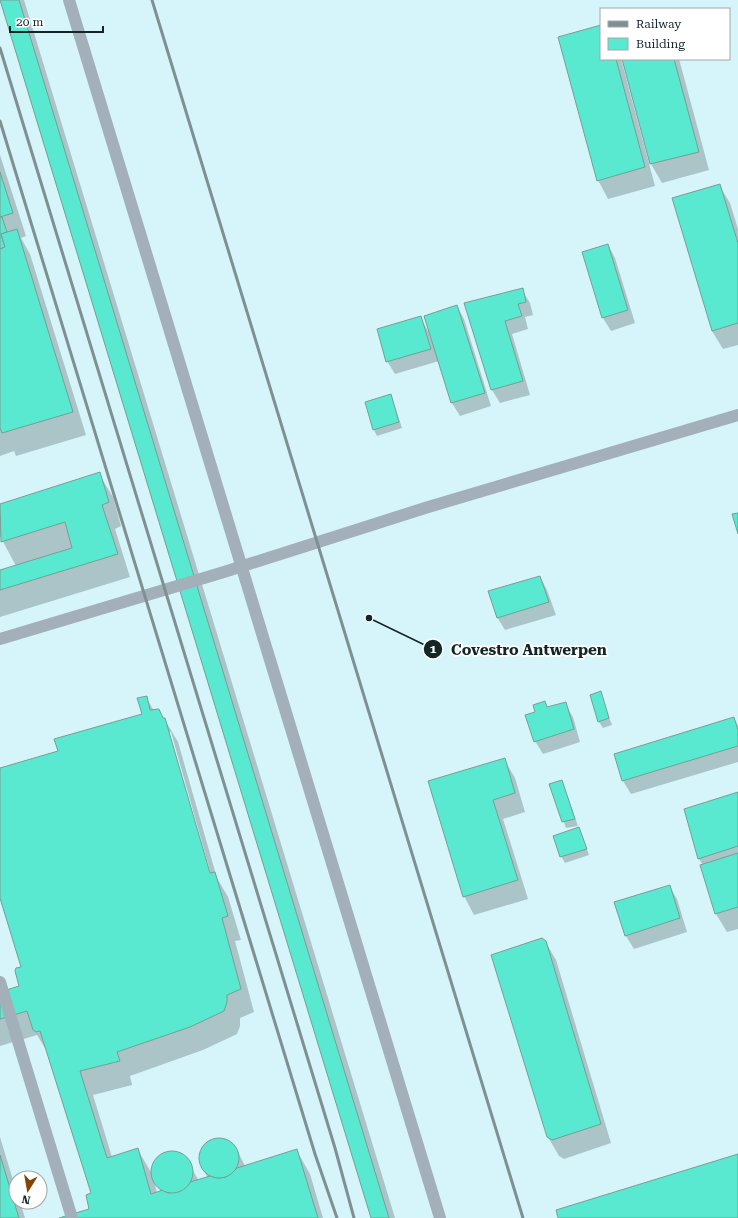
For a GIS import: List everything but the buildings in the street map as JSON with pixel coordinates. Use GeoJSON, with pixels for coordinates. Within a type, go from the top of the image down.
{"type":"FeatureCollection","features":[{"type":"Feature","properties":{"kind":"lane"},"geometry":{"type":"LineString","coordinates":[[69,0],[243,566],[440,1218]]}},
{"type":"Feature","properties":{"kind":"lane"},"geometry":{"type":"LineString","coordinates":[[0,639],[243,566],[425,508],[738,415]]}},
{"type":"Feature","properties":{"kind":"lane"},"geometry":{"type":"LineString","coordinates":[[0,982],[72,1218]]}},
{"type":"Feature","properties":{"kind":"shaded area"},"geometry":{"type":"Polygon","coordinates":[[[0,0],[738,0],[738,1218],[0,1218],[0,0]]]}},
{"type":"Feature","properties":{"kind":"railway"},"geometry":{"type":"LineString","coordinates":[[152,0],[523,1218]]}},
{"type":"Feature","properties":{"kind":"railway"},"geometry":{"type":"LineString","coordinates":[[0,48],[335,1148],[354,1218]]}},
{"type":"Feature","properties":{"kind":"railway"},"geometry":{"type":"LineString","coordinates":[[0,121],[315,1154],[337,1218]]}},
{"type":"Feature","properties":{"kind":"place","name":"Covestro Antwerpen"},"geometry":{"type":"Point","coordinates":[369,618]}}]}
